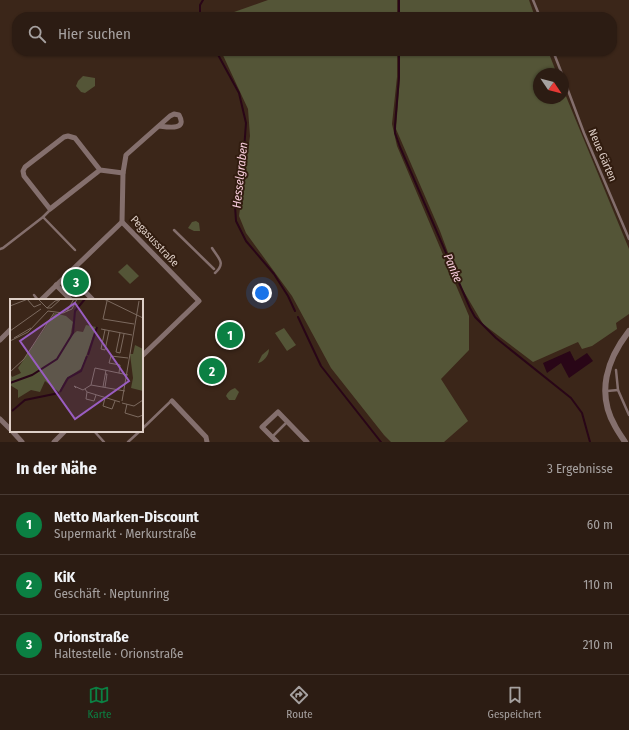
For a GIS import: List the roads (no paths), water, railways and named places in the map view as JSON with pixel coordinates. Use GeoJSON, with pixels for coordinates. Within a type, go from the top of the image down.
{"type":"FeatureCollection","features":[{"type":"Feature","properties":{"kind":"street","name":"Pegasusstraße"},"geometry":{"type":"LineString","coordinates":[[143,353],[199,301],[122,222],[123,173],[126,155],[159,126]]}},
{"type":"Feature","properties":{"kind":"street"},"geometry":{"type":"LineString","coordinates":[[100,170],[50,209],[24,176],[23,171],[25,167],[45,151],[64,137],[68,136],[75,138],[100,170],[123,173]]}},
{"type":"Feature","properties":{"kind":"street"},"geometry":{"type":"LineString","coordinates":[[41,299],[122,222]]}},
{"type":"Feature","properties":{"kind":"street"},"geometry":{"type":"LineString","coordinates":[[68,274],[92,299]]}},
{"type":"Feature","properties":{"kind":"street"},"geometry":{"type":"LineString","coordinates":[[56,285],[70,299]]}},
{"type":"Feature","properties":{"kind":"street"},"geometry":{"type":"LineString","coordinates":[[0,340],[10,332]]}},
{"type":"Feature","properties":{"kind":"street"},"geometry":{"type":"LineString","coordinates":[[625,442],[614,426],[609,413],[606,391],[610,362],[623,339],[629,332]]}},
{"type":"Feature","properties":{"kind":"street"},"geometry":{"type":"LineString","coordinates":[[172,400],[206,437],[207,442]]}},
{"type":"Feature","properties":{"kind":"street"},"geometry":{"type":"LineString","coordinates":[[277,442],[262,427],[278,412],[307,442]]}},
{"type":"Feature","properties":{"kind":"street"},"geometry":{"type":"LineString","coordinates":[[0,419],[10,428]]}},
{"type":"Feature","properties":{"kind":"street"},"geometry":{"type":"LineString","coordinates":[[14,432],[22,442]]}},
{"type":"Feature","properties":{"kind":"street"},"geometry":{"type":"LineString","coordinates":[[54,442],[64,432]]}},
{"type":"Feature","properties":{"kind":"lane"},"geometry":{"type":"LineString","coordinates":[[533,0],[538,12]]}},
{"type":"Feature","properties":{"kind":"lane"},"geometry":{"type":"LineString","coordinates":[[555,56],[560,68]]}},
{"type":"Feature","properties":{"kind":"lane","name":"Neue Gärten"},"geometry":{"type":"LineString","coordinates":[[569,93],[584,133],[629,239]]}},
{"type":"Feature","properties":{"kind":"lane"},"geometry":{"type":"LineString","coordinates":[[0,249],[43,217],[50,209]]}},
{"type":"Feature","properties":{"kind":"lane"},"geometry":{"type":"LineString","coordinates":[[43,217],[75,250]]}},
{"type":"Feature","properties":{"kind":"lane"},"geometry":{"type":"LineString","coordinates":[[174,230],[214,269]]}},
{"type":"Feature","properties":{"kind":"lane"},"geometry":{"type":"LineString","coordinates":[[212,248],[221,263],[221,266],[215,273]]}},
{"type":"Feature","properties":{"kind":"lane"},"geometry":{"type":"LineString","coordinates":[[34,295],[39,299]]}},
{"type":"Feature","properties":{"kind":"lane"},"geometry":{"type":"LineString","coordinates":[[616,370],[618,390],[629,415]]}},
{"type":"Feature","properties":{"kind":"lane"},"geometry":{"type":"LineString","coordinates":[[606,391],[618,390]]}},
{"type":"Feature","properties":{"kind":"lane"},"geometry":{"type":"LineString","coordinates":[[143,428],[172,400]]}},
{"type":"Feature","properties":{"kind":"lane"},"geometry":{"type":"LineString","coordinates":[[272,437],[288,422]]}},
{"type":"Feature","properties":{"kind":"lane"},"geometry":{"type":"LineString","coordinates":[[95,432],[104,442]]}},
{"type":"Feature","properties":{"kind":"lane"},"geometry":{"type":"LineString","coordinates":[[128,442],[139,432]]}},
{"type":"Feature","properties":{"kind":"waterway","name":"Hesselgraben"},"geometry":{"type":"LineString","coordinates":[[200,12],[200,5],[203,0]]}},
{"type":"Feature","properties":{"kind":"waterway","name":"Panke"},"geometry":{"type":"LineString","coordinates":[[399,0],[399,12]]}},
{"type":"Feature","properties":{"kind":"waterway","name":"Hesselgraben"},"geometry":{"type":"LineString","coordinates":[[219,56],[239,93],[246,123],[244,150],[235,206],[236,221],[246,241],[274,274],[288,296],[295,311]]}},
{"type":"Feature","properties":{"kind":"waterway","name":"Panke"},"geometry":{"type":"LineString","coordinates":[[399,56],[395,133],[470,308],[475,317],[496,338],[571,398],[582,413],[590,442]]}},
{"type":"Feature","properties":{"kind":"waterway","name":"Hesselgraben"},"geometry":{"type":"LineString","coordinates":[[298,317],[321,366],[381,442]]}},
{"type":"Feature","properties":{"kind":"place","name":"Orionstraße"},"geometry":{"type":"Point","coordinates":[76,282]}},
{"type":"Feature","properties":{"kind":"place","name":"Netto Marken-Discount"},"geometry":{"type":"Point","coordinates":[230,335]}},
{"type":"Feature","properties":{"kind":"place","name":"KiK"},"geometry":{"type":"Point","coordinates":[212,371]}}]}
